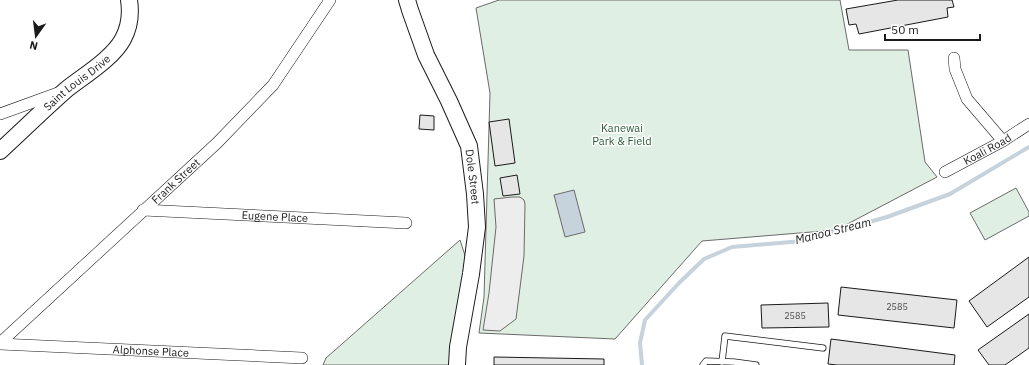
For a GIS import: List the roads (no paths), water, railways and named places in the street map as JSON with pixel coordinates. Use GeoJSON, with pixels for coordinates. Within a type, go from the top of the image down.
{"type":"FeatureCollection","features":[{"type":"Feature","properties":{"kind":"street","name":"Saint Louis Drive"},"geometry":{"type":"LineString","coordinates":[[0,152],[66,90],[108,57],[119,46],[129,23],[129,0]]}},
{"type":"Feature","properties":{"kind":"street","name":"Frank Street"},"geometry":{"type":"LineString","coordinates":[[0,344],[217,143],[273,85],[330,0]]}},
{"type":"Feature","properties":{"kind":"street","name":"Dole Street"},"geometry":{"type":"LineString","coordinates":[[407,0],[426,55],[469,146],[475,194],[477,227],[471,274],[458,347],[457,365]]}},
{"type":"Feature","properties":{"kind":"street"},"geometry":{"type":"LineString","coordinates":[[954,58],[955,69],[967,99],[1003,141]]}},
{"type":"Feature","properties":{"kind":"street"},"geometry":{"type":"LineString","coordinates":[[0,114],[66,90]]}},
{"type":"Feature","properties":{"kind":"street","name":"Koali Road"},"geometry":{"type":"LineString","coordinates":[[945,172],[1003,141],[1029,124]]}},
{"type":"Feature","properties":{"kind":"street","name":"Eugene Place"},"geometry":{"type":"LineString","coordinates":[[143,210],[406,222]]}},
{"type":"Feature","properties":{"kind":"street","name":"Alphonse Place"},"geometry":{"type":"LineString","coordinates":[[0,344],[302,358]]}},
{"type":"Feature","properties":{"kind":"lane"},"geometry":{"type":"LineString","coordinates":[[722,362],[725,336],[823,348]]}},
{"type":"Feature","properties":{"kind":"lane"},"geometry":{"type":"LineString","coordinates":[[703,365],[706,361],[734,362],[756,365]]}},
{"type":"Feature","properties":{"kind":"waterway","name":"Manoa Stream"},"geometry":{"type":"LineString","coordinates":[[642,365],[640,343],[645,320],[679,283],[704,259],[732,247],[802,241],[887,217],[950,194],[1029,147]]}},
{"type":"Feature","properties":{"kind":"park label","name":"Kanewai Park & Field"},"geometry":{"type":"Point","coordinates":[622,134]}}]}
